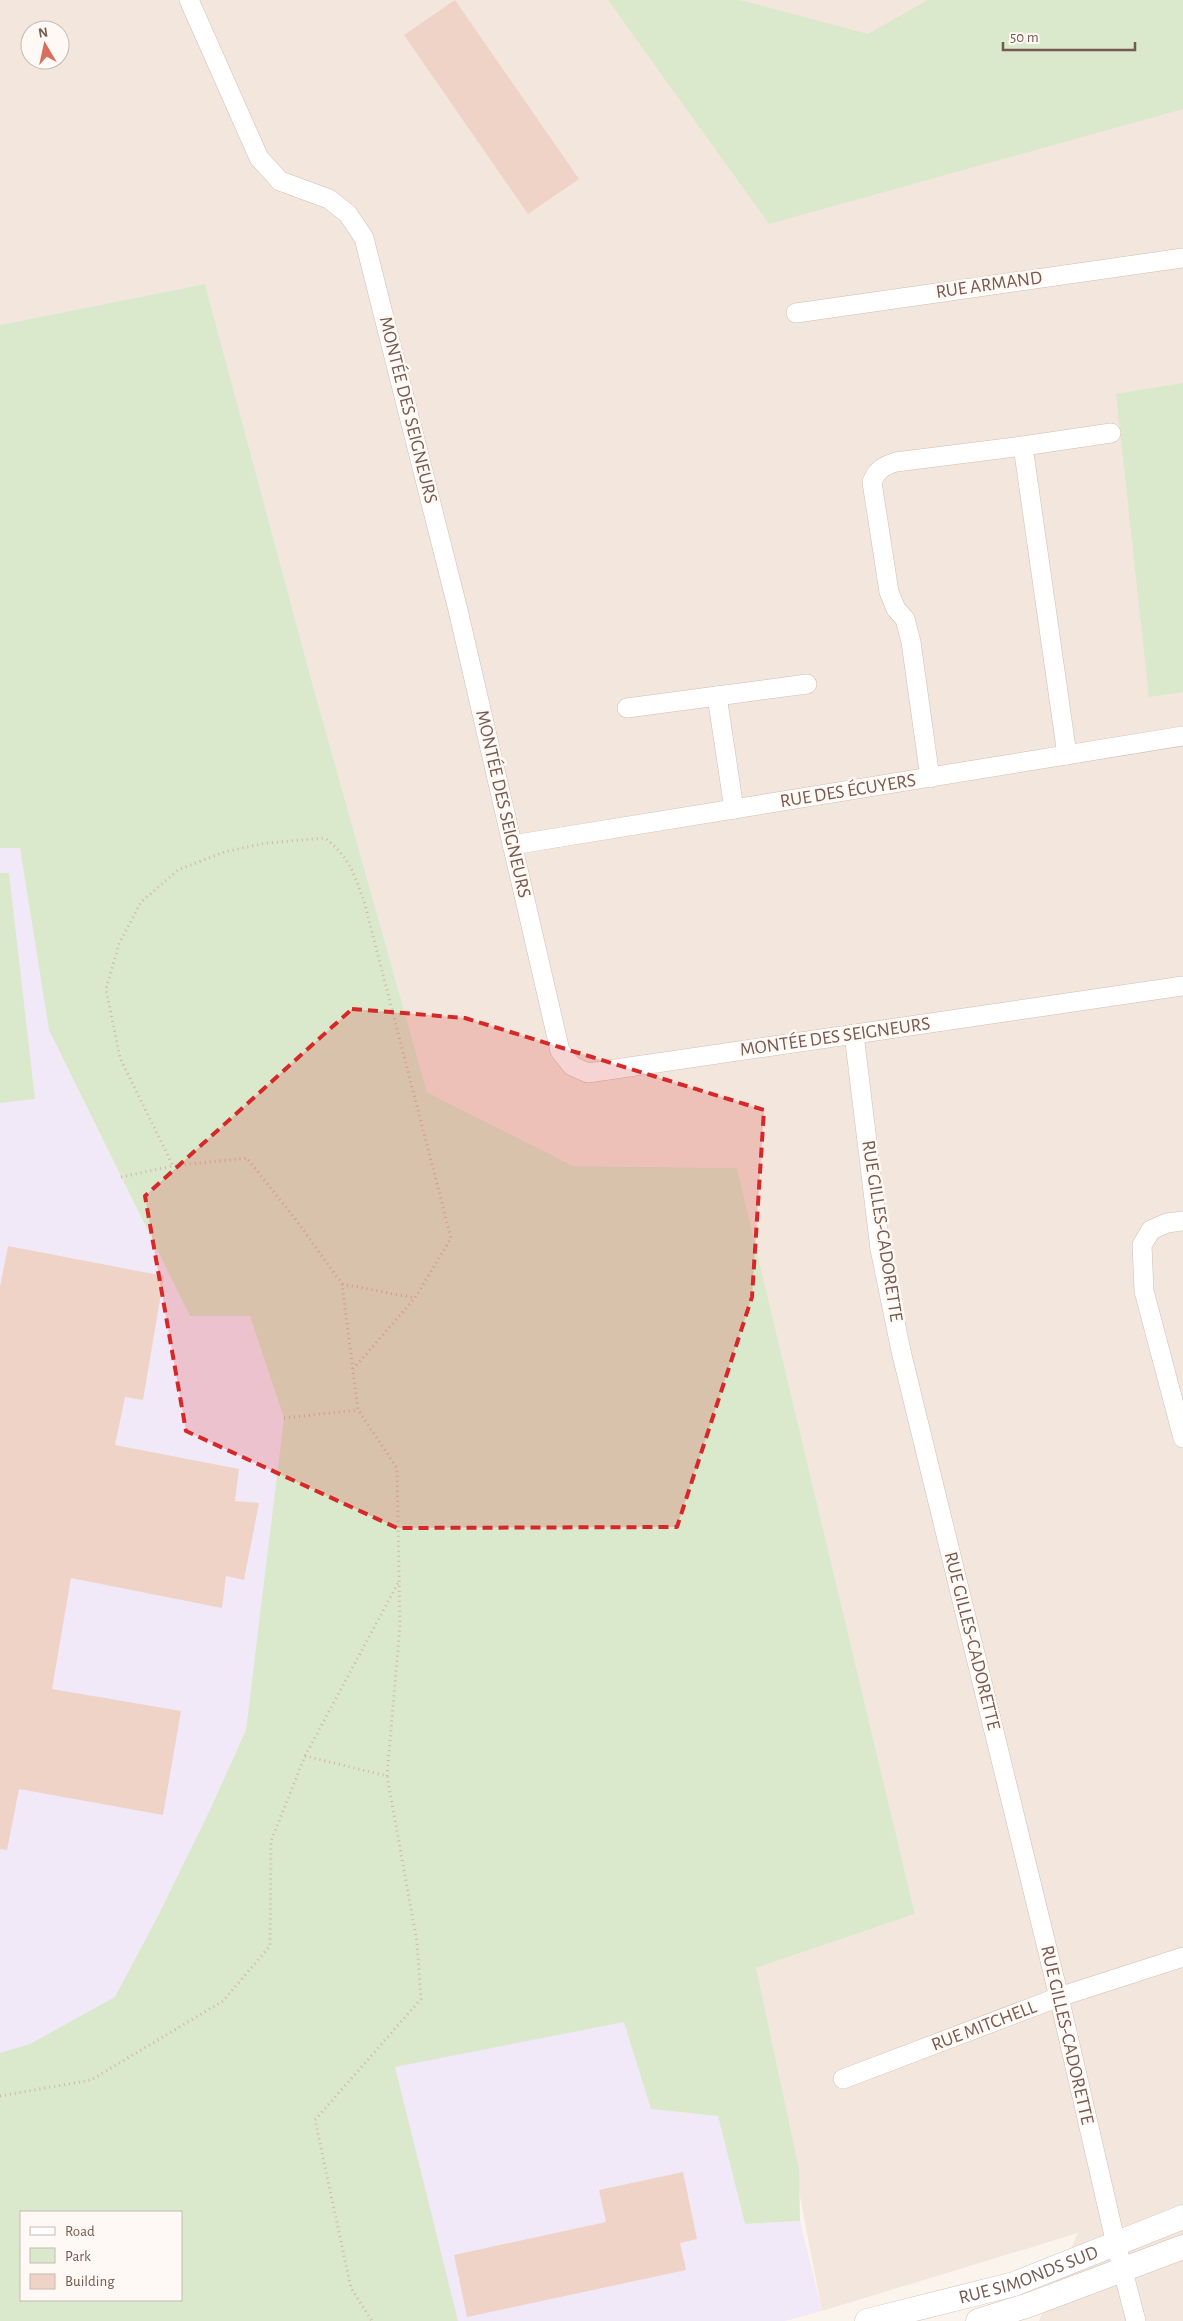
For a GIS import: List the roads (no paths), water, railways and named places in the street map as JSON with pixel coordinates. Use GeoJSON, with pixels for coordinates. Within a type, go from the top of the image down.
{"type":"FeatureCollection","features":[{"type":"Feature","properties":{"kind":"street","name":"MONTÉE DES SEIGNEURS"},"geometry":{"type":"LineString","coordinates":[[189,0],[259,158],[280,181],[328,199],[348,214],[364,238],[458,610],[560,1051],[572,1066],[588,1073],[1183,986]]}},
{"type":"Feature","properties":{"kind":"street","name":"RUE ARMAND"},"geometry":{"type":"LineString","coordinates":[[796,313],[1183,258]]}},
{"type":"Feature","properties":{"kind":"street"},"geometry":{"type":"LineString","coordinates":[[930,778],[911,642],[905,620],[896,609],[889,592],[872,482],[876,471],[887,465],[1111,433]]}},
{"type":"Feature","properties":{"kind":"street"},"geometry":{"type":"LineString","coordinates":[[1022,446],[1067,755]]}},
{"type":"Feature","properties":{"kind":"street"},"geometry":{"type":"LineString","coordinates":[[627,708],[807,684]]}},
{"type":"Feature","properties":{"kind":"street"},"geometry":{"type":"LineString","coordinates":[[716,696],[734,809]]}},
{"type":"Feature","properties":{"kind":"street","name":"RUE DES ÉCUYERS"},"geometry":{"type":"LineString","coordinates":[[512,845],[1183,736]]}},
{"type":"Feature","properties":{"kind":"street","name":"RUE GILLES-CADORETTE"},"geometry":{"type":"LineString","coordinates":[[854,1034],[880,1249],[901,1351],[1136,2321]]}},
{"type":"Feature","properties":{"kind":"street"},"geometry":{"type":"LineString","coordinates":[[1183,1221],[1167,1223],[1151,1230],[1142,1245],[1144,1291],[1183,1438]]}},
{"type":"Feature","properties":{"kind":"street","name":"RUE MITCHELL"},"geometry":{"type":"LineString","coordinates":[[843,2079],[1059,1997],[1183,1957]]}},
{"type":"Feature","properties":{"kind":"street","name":"RUE SIMONDS SUD"},"geometry":{"type":"LineString","coordinates":[[877,2320],[1014,2284],[1183,2217]]}},
{"type":"Feature","properties":{"kind":"street","name":"RUE SIMONDS SUD"},"geometry":{"type":"LineString","coordinates":[[978,2321],[1183,2247]]}}]}
